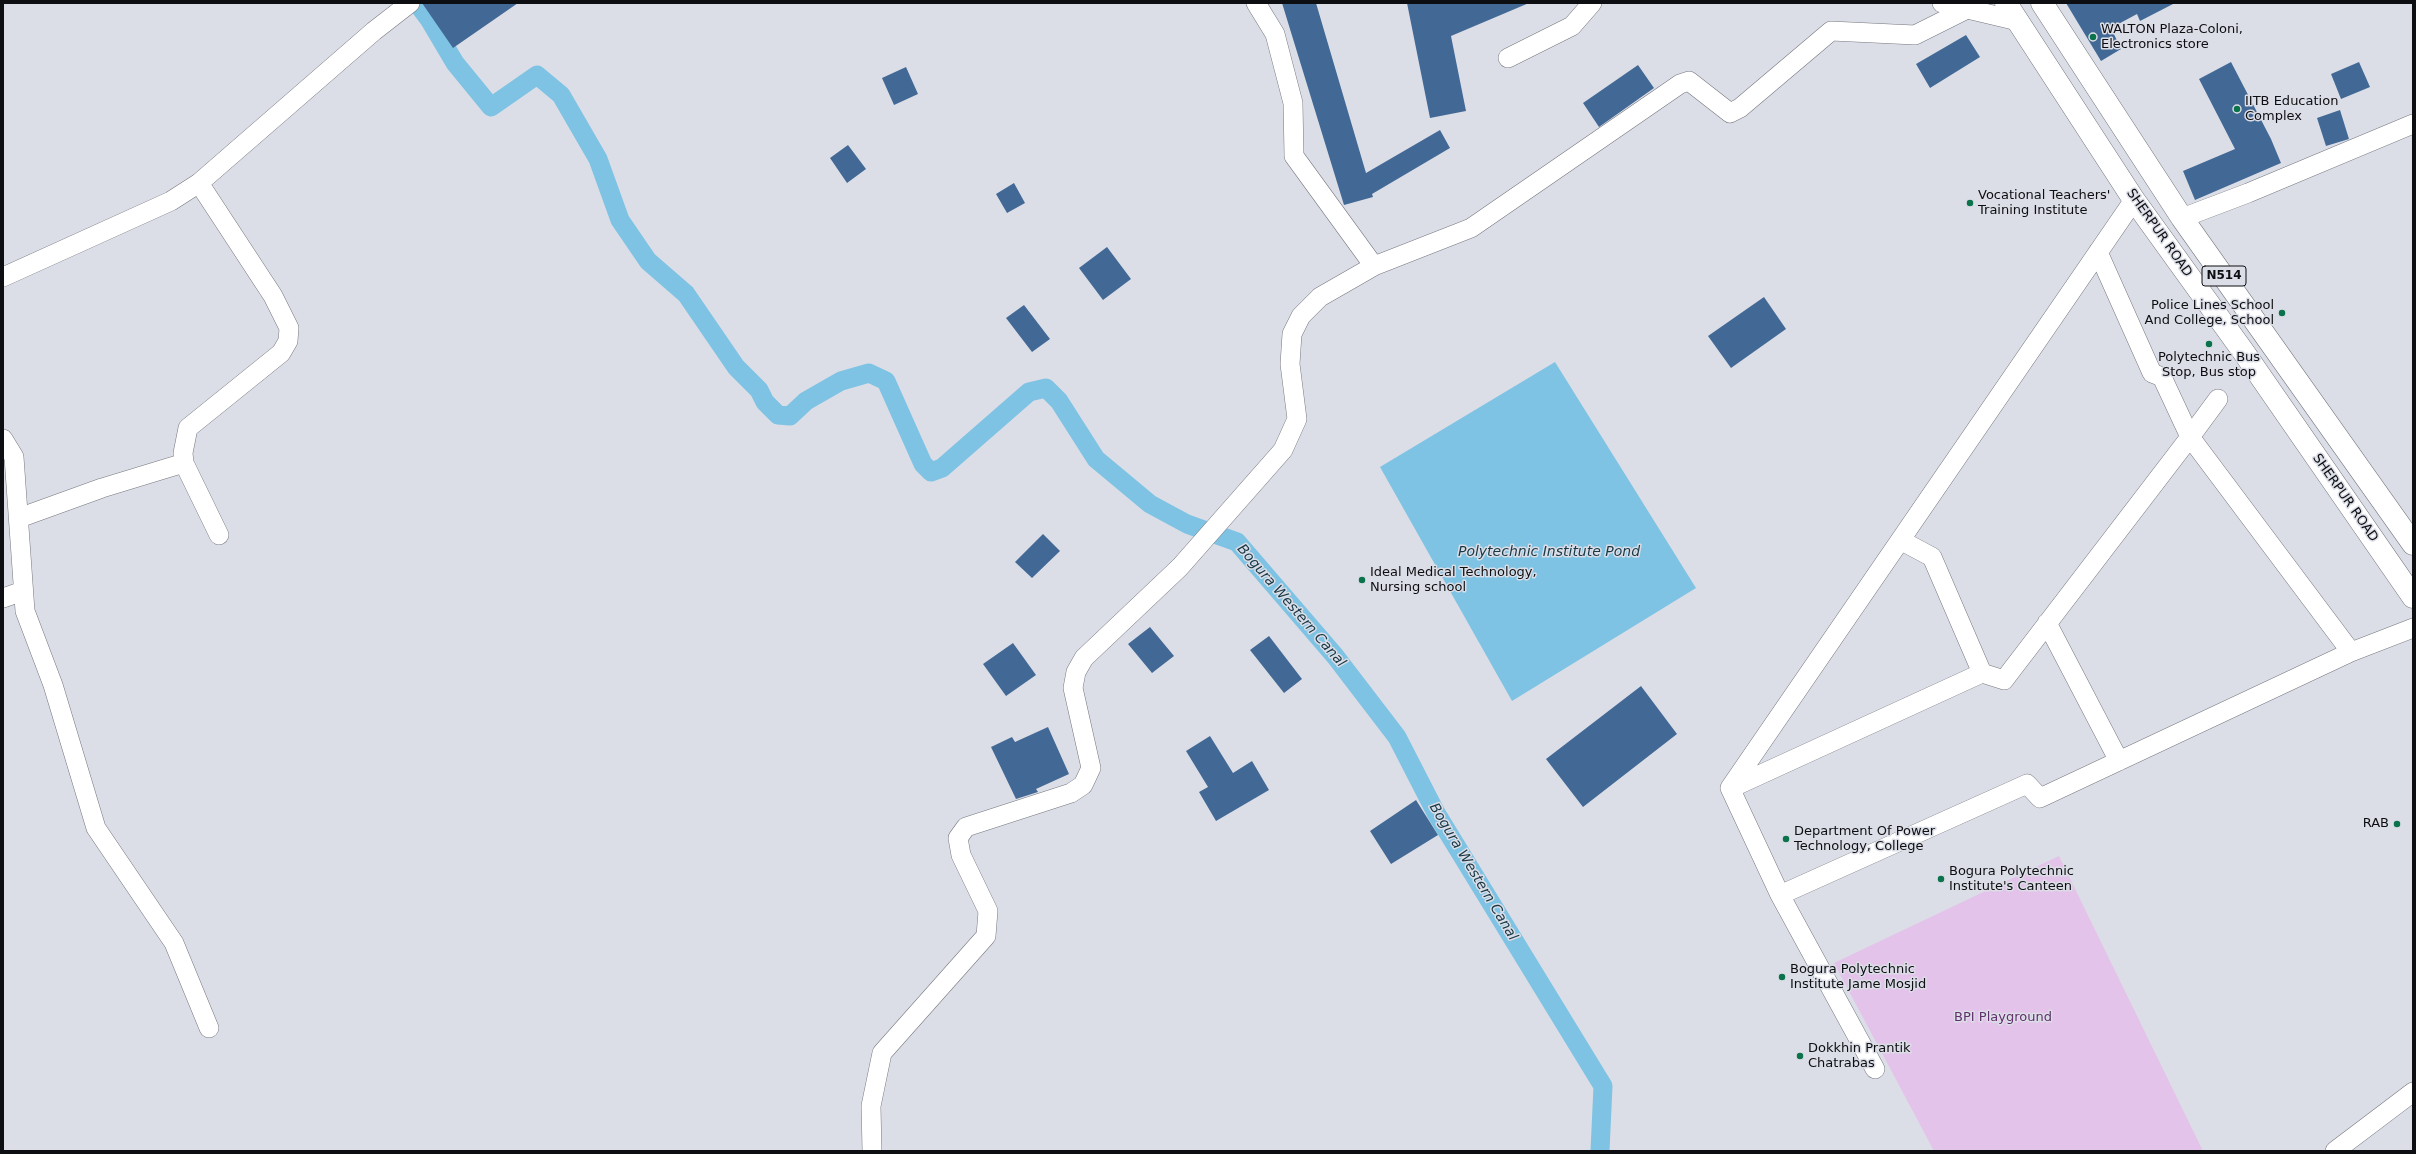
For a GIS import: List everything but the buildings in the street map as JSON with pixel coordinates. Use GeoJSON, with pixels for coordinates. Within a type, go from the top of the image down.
{"type":"FeatureCollection","features":[{"type":"Feature","properties":{"kind":"highway","name":"SHERPUR ROAD"},"geometry":{"type":"LineString","coordinates":[[2006,3],[2134,200],[2245,354],[2413,597]]}},
{"type":"Feature","properties":{"kind":"highway","name":"N514"},"geometry":{"type":"LineString","coordinates":[[2042,3],[2182,218],[2413,544]]}},
{"type":"Feature","properties":{"kind":"street"},"geometry":{"type":"LineString","coordinates":[[1256,3],[1274,34],[1293,104],[1294,156],[1374,266]]}},
{"type":"Feature","properties":{"kind":"street"},"geometry":{"type":"LineString","coordinates":[[1508,58],[1572,26],[1592,3]]}},
{"type":"Feature","properties":{"kind":"street"},"geometry":{"type":"LineString","coordinates":[[1942,3],[2018,21]]}},
{"type":"Feature","properties":{"kind":"street"},"geometry":{"type":"LineString","coordinates":[[3,276],[171,201],[199,183],[405,7]]}},
{"type":"Feature","properties":{"kind":"street"},"geometry":{"type":"LineString","coordinates":[[872,1151],[871,1106],[882,1053],[986,936],[988,911],[961,855],[958,838],[966,827],[1070,793],[1083,785],[1091,768],[1074,688],[1076,672],[1084,658],[1180,567],[1246,490],[1283,450],[1297,419],[1290,364],[1292,334],[1301,316],[1320,297],[1374,266],[1471,228],[1680,84],[1689,81],[1730,113],[1740,108],[1831,31],[1915,35],[1967,9]]}},
{"type":"Feature","properties":{"kind":"street"},"geometry":{"type":"LineString","coordinates":[[2182,218],[2248,193],[2413,124]]}},
{"type":"Feature","properties":{"kind":"street"},"geometry":{"type":"LineString","coordinates":[[199,183],[273,296],[289,328],[288,341],[281,353],[188,428],[183,452],[184,463],[219,535]]}},
{"type":"Feature","properties":{"kind":"street"},"geometry":{"type":"LineString","coordinates":[[1730,788],[1902,541],[2134,200]]}},
{"type":"Feature","properties":{"kind":"street"},"geometry":{"type":"LineString","coordinates":[[2098,252],[2152,373],[2162,377],[2190,437],[2351,652]]}},
{"type":"Feature","properties":{"kind":"street"},"geometry":{"type":"LineString","coordinates":[[1730,788],[1982,673],[2004,680],[2218,399]]}},
{"type":"Feature","properties":{"kind":"street"},"geometry":{"type":"LineString","coordinates":[[3,439],[14,457],[22,591],[25,611],[52,685],[96,828],[174,943],[209,1028]]}},
{"type":"Feature","properties":{"kind":"street"},"geometry":{"type":"LineString","coordinates":[[18,518],[102,488],[184,463]]}},
{"type":"Feature","properties":{"kind":"street"},"geometry":{"type":"LineString","coordinates":[[1902,541],[1932,557],[1982,673]]}},
{"type":"Feature","properties":{"kind":"street"},"geometry":{"type":"LineString","coordinates":[[3,598],[22,591]]}},
{"type":"Feature","properties":{"kind":"street"},"geometry":{"type":"LineString","coordinates":[[2047,623],[2119,761]]}},
{"type":"Feature","properties":{"kind":"street"},"geometry":{"type":"LineString","coordinates":[[1780,895],[2027,784],[2040,798],[2351,652],[2413,628]]}},
{"type":"Feature","properties":{"kind":"street"},"geometry":{"type":"LineString","coordinates":[[1730,788],[1780,895],[1875,1069]]}},
{"type":"Feature","properties":{"kind":"street"},"geometry":{"type":"LineString","coordinates":[[2335,1151],[2413,1092]]}},
{"type":"Feature","properties":{"kind":"green space","name":"BPI Playground"},"geometry":{"type":"Polygon","coordinates":[[[2059,856],[2203,1151],[1934,1151],[1834,963],[2059,856]]]}},
{"type":"Feature","properties":{"kind":"water","name":"Polytechnic Institute Pond"},"geometry":{"type":"Polygon","coordinates":[[[1555,362],[1696,588],[1512,701],[1380,467],[1555,362]]]}},
{"type":"Feature","properties":{"kind":"waterway","name":"Bogura Western Canal"},"geometry":{"type":"LineString","coordinates":[[417,3],[429,19],[455,63],[491,107],[537,75],[561,95],[598,159],[620,220],[648,261],[686,294],[736,367],[759,390],[765,402],[778,415],[790,416],[806,401],[841,381],[869,373],[886,381],[923,464],[931,472],[942,468],[1029,392],[1046,388],[1059,401],[1096,459],[1150,504],[1187,524],[1237,542],[1335,656],[1397,737],[1436,813],[1603,1086],[1600,1151]]}},
{"type":"Feature","properties":{"kind":"place","name":"WALTON Plaza-Coloni, Electronics store"},"geometry":{"type":"Point","coordinates":[2093,37]}},
{"type":"Feature","properties":{"kind":"place","name":"IITB Education Complex"},"geometry":{"type":"Point","coordinates":[2237,109]}},
{"type":"Feature","properties":{"kind":"place","name":"Vocational Teachers' Training Institute"},"geometry":{"type":"Point","coordinates":[1970,203]}},
{"type":"Feature","properties":{"kind":"place","name":"Police Lines School And College, School"},"geometry":{"type":"Point","coordinates":[2282,313]}},
{"type":"Feature","properties":{"kind":"place","name":"Polytechnic Bus Stop, Bus stop"},"geometry":{"type":"Point","coordinates":[2209,344]}},
{"type":"Feature","properties":{"kind":"place","name":"Ideal Medical Technology, Nursing school"},"geometry":{"type":"Point","coordinates":[1362,580]}},
{"type":"Feature","properties":{"kind":"place","name":"RAB"},"geometry":{"type":"Point","coordinates":[2397,824]}},
{"type":"Feature","properties":{"kind":"place","name":"Department Of Power Technology, College"},"geometry":{"type":"Point","coordinates":[1786,839]}},
{"type":"Feature","properties":{"kind":"place","name":"Bogura Polytechnic Institute's Canteen"},"geometry":{"type":"Point","coordinates":[1941,879]}},
{"type":"Feature","properties":{"kind":"place","name":"Bogura Polytechnic Institute Jame Mosjid"},"geometry":{"type":"Point","coordinates":[1782,977]}},
{"type":"Feature","properties":{"kind":"place","name":"Dokkhin Prantik Chatrabas"},"geometry":{"type":"Point","coordinates":[1800,1056]}}]}
